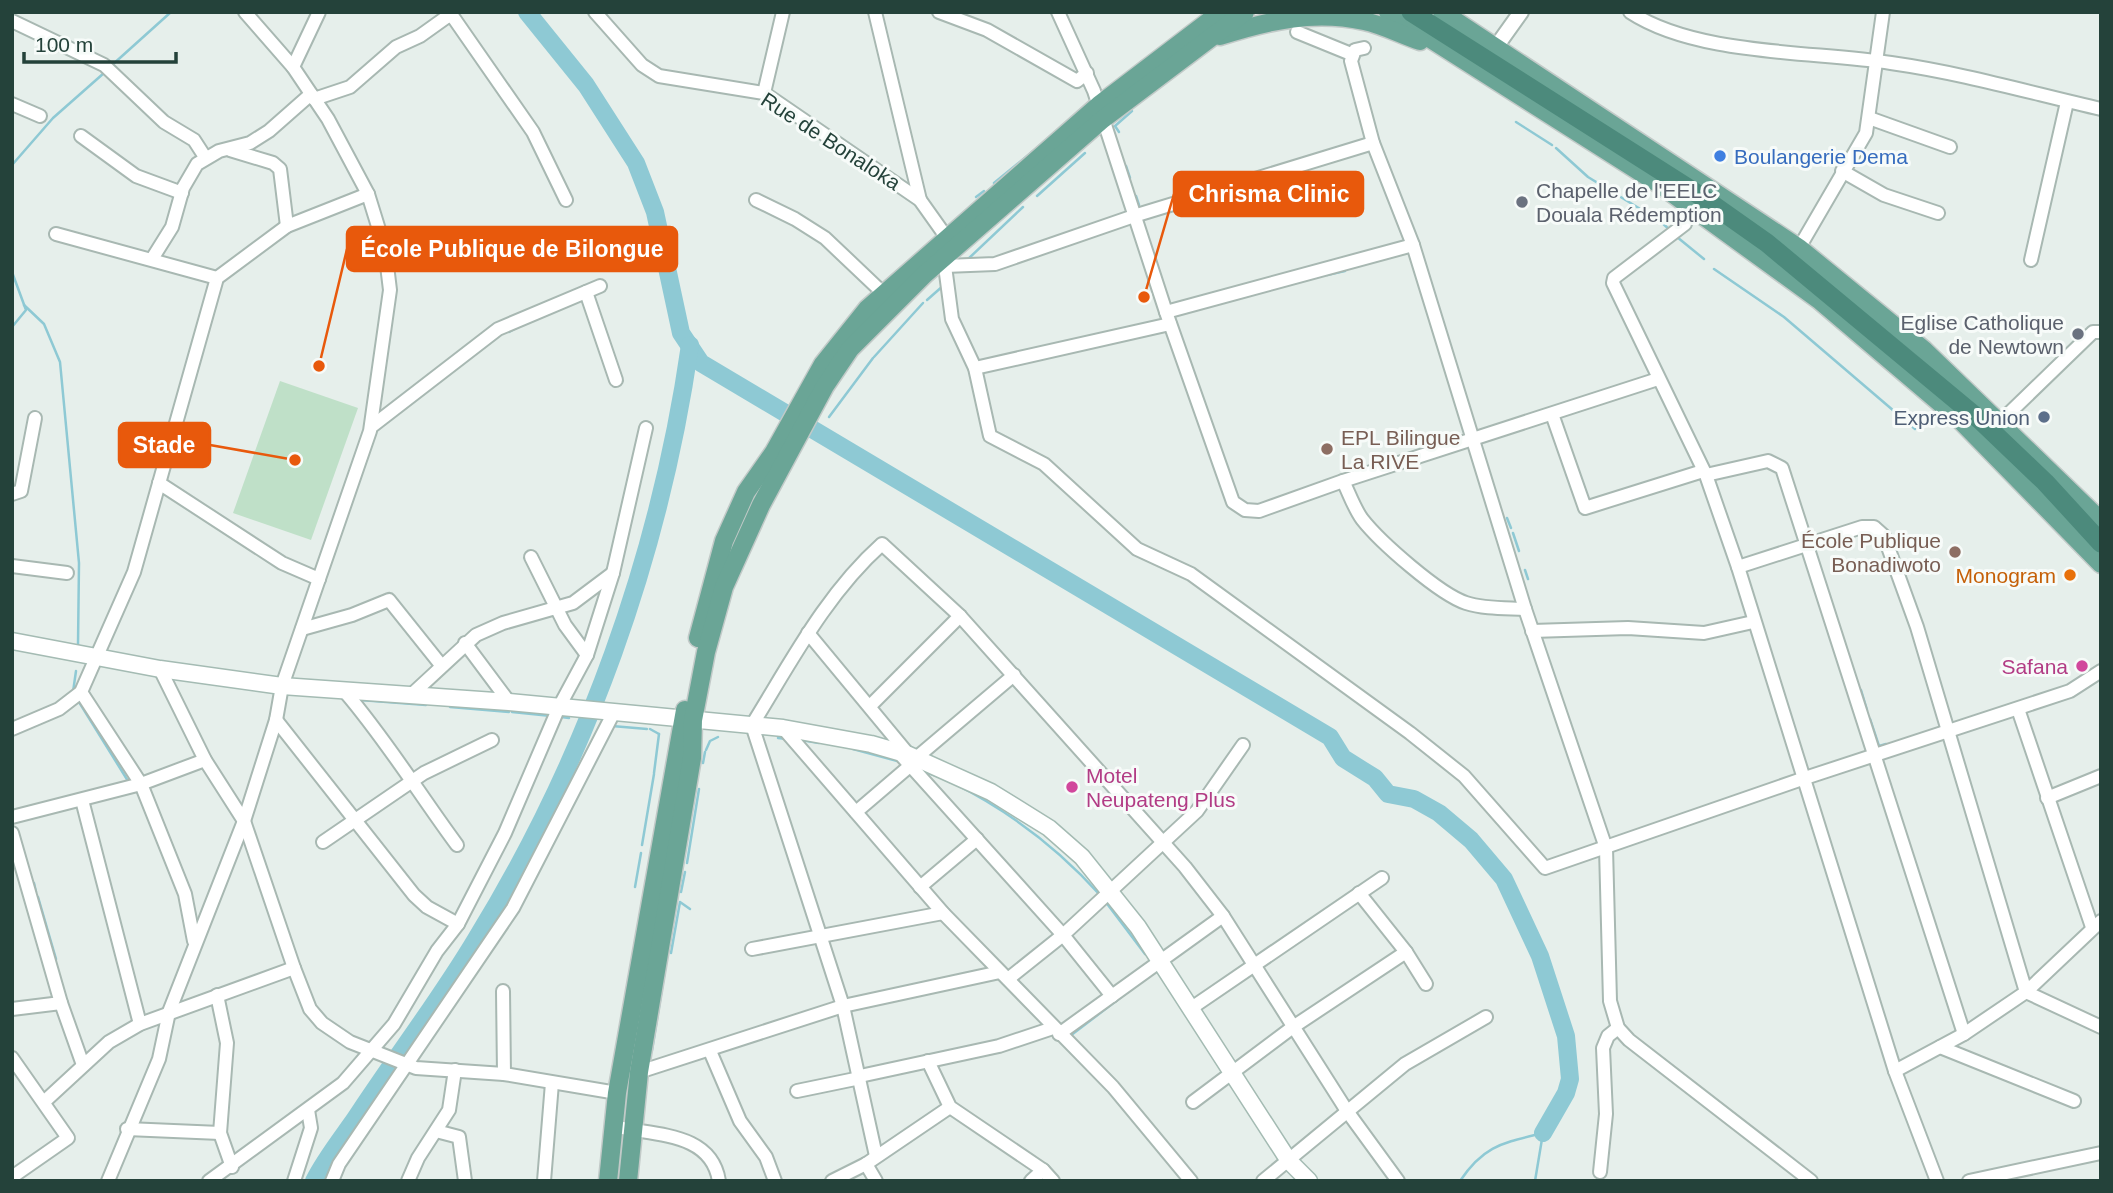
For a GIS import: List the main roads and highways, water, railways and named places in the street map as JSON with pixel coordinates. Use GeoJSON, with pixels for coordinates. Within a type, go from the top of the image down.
{"type":"FeatureCollection","features":[{"type":"Feature","properties":{"kind":"highway"},"geometry":{"type":"LineString","coordinates":[[1411,12],[1699,195],[1767,243],[1980,420],[2045,482],[2101,543]]}},
{"type":"Feature","properties":{"kind":"main road"},"geometry":{"type":"LineString","coordinates":[[813,395],[864,332],[942,254],[1101,112],[1221,12]]}},
{"type":"Feature","properties":{"kind":"main road"},"geometry":{"type":"LineString","coordinates":[[1101,112],[1245,12]]}},
{"type":"Feature","properties":{"kind":"main road"},"geometry":{"type":"LineString","coordinates":[[1388,12],[1662,186],[1819,300],[1960,420],[2101,564]]}},
{"type":"Feature","properties":{"kind":"main road"},"geometry":{"type":"LineString","coordinates":[[1442,12],[1799,248],[1901,330],[2001,421],[2101,522]]}},
{"type":"Feature","properties":{"kind":"main road"},"geometry":{"type":"LineString","coordinates":[[1206,40],[1276,19],[1322,16],[1364,21],[1454,52]]}},
{"type":"Feature","properties":{"kind":"main road"},"geometry":{"type":"LineString","coordinates":[[608,1181],[617,1093],[688,719],[724,587],[780,456],[839,341],[884,295],[942,254]]}},
{"type":"Feature","properties":{"kind":"main road"},"geometry":{"type":"LineString","coordinates":[[12,641],[160,669],[282,686],[346,693],[509,702],[783,728],[909,758],[990,792],[1049,828],[1082,857],[1111,892],[1160,962],[1289,1161],[1309,1181]]}},
{"type":"Feature","properties":{"kind":"main road"},"geometry":{"type":"LineString","coordinates":[[628,1181],[639,1072],[692,758],[688,719]]}},
{"type":"Feature","properties":{"kind":"waterway"},"geometry":{"type":"LineString","coordinates":[[111,66],[171,12]]}},
{"type":"Feature","properties":{"kind":"waterway"},"geometry":{"type":"LineString","coordinates":[[527,12],[586,85],[636,163],[655,212],[681,333],[701,363],[1330,737],[1343,758],[1375,778],[1388,794],[1414,799],[1439,813],[1471,840],[1504,879],[1540,956],[1566,1036],[1570,1079],[1566,1093],[1543,1133]]}},
{"type":"Feature","properties":{"kind":"waterway"},"geometry":{"type":"LineString","coordinates":[[1134,68],[1142,61]]}},
{"type":"Feature","properties":{"kind":"waterway"},"geometry":{"type":"LineString","coordinates":[[12,165],[53,118],[104,73]]}},
{"type":"Feature","properties":{"kind":"waterway"},"geometry":{"type":"LineString","coordinates":[[1119,132],[1115,126],[1132,111]]}},
{"type":"Feature","properties":{"kind":"waterway"},"geometry":{"type":"LineString","coordinates":[[1516,122],[1552,145]]}},
{"type":"Feature","properties":{"kind":"waterway"},"geometry":{"type":"LineString","coordinates":[[994,183],[1043,143]]}},
{"type":"Feature","properties":{"kind":"waterway"},"geometry":{"type":"LineString","coordinates":[[1556,148],[1588,177],[1655,218]]}},
{"type":"Feature","properties":{"kind":"waterway"},"geometry":{"type":"LineString","coordinates":[[1037,196],[1085,153]]}},
{"type":"Feature","properties":{"kind":"waterway"},"geometry":{"type":"LineString","coordinates":[[1126,166],[1130,178]]}},
{"type":"Feature","properties":{"kind":"waterway"},"geometry":{"type":"LineString","coordinates":[[976,197],[984,191]]}},
{"type":"Feature","properties":{"kind":"waterway"},"geometry":{"type":"LineString","coordinates":[[1136,196],[1139,205]]}},
{"type":"Feature","properties":{"kind":"waterway"},"geometry":{"type":"LineString","coordinates":[[967,260],[1023,207]]}},
{"type":"Feature","properties":{"kind":"waterway"},"geometry":{"type":"LineString","coordinates":[[1660,221],[1671,231]]}},
{"type":"Feature","properties":{"kind":"waterway"},"geometry":{"type":"LineString","coordinates":[[1677,237],[1704,259]]}},
{"type":"Feature","properties":{"kind":"waterway"},"geometry":{"type":"LineString","coordinates":[[1714,269],[1784,317],[1915,429]]}},
{"type":"Feature","properties":{"kind":"waterway"},"geometry":{"type":"LineString","coordinates":[[1327,275],[1345,271]]}},
{"type":"Feature","properties":{"kind":"waterway"},"geometry":{"type":"LineString","coordinates":[[12,272],[26,310],[12,327]]}},
{"type":"Feature","properties":{"kind":"waterway"},"geometry":{"type":"LineString","coordinates":[[927,300],[944,285]]}},
{"type":"Feature","properties":{"kind":"waterway"},"geometry":{"type":"LineString","coordinates":[[874,357],[923,303]]}},
{"type":"Feature","properties":{"kind":"waterway"},"geometry":{"type":"LineString","coordinates":[[24,305],[44,324],[60,362],[79,563],[78,645]]}},
{"type":"Feature","properties":{"kind":"waterway"},"geometry":{"type":"LineString","coordinates":[[509,332],[520,326]]}},
{"type":"Feature","properties":{"kind":"waterway"},"geometry":{"type":"LineString","coordinates":[[314,1181],[476,939],[552,800],[585,727],[613,653],[660,501],[690,345]]}},
{"type":"Feature","properties":{"kind":"waterway"},"geometry":{"type":"LineString","coordinates":[[829,417],[873,358]]}},
{"type":"Feature","properties":{"kind":"waterway"},"geometry":{"type":"LineString","coordinates":[[1507,518],[1511,528]]}},
{"type":"Feature","properties":{"kind":"waterway"},"geometry":{"type":"LineString","coordinates":[[1513,533],[1519,551]]}},
{"type":"Feature","properties":{"kind":"waterway"},"geometry":{"type":"LineString","coordinates":[[1525,570],[1528,579]]}},
{"type":"Feature","properties":{"kind":"waterway"},"geometry":{"type":"LineString","coordinates":[[73,692],[76,671]]}},
{"type":"Feature","properties":{"kind":"waterway"},"geometry":{"type":"LineString","coordinates":[[1861,690],[1867,710]]}},
{"type":"Feature","properties":{"kind":"waterway"},"geometry":{"type":"LineString","coordinates":[[360,700],[426,705]]}},
{"type":"Feature","properties":{"kind":"waterway"},"geometry":{"type":"LineString","coordinates":[[79,702],[128,781]]}},
{"type":"Feature","properties":{"kind":"waterway"},"geometry":{"type":"LineString","coordinates":[[450,707],[509,712]]}},
{"type":"Feature","properties":{"kind":"waterway"},"geometry":{"type":"LineString","coordinates":[[512,712],[551,716]]}},
{"type":"Feature","properties":{"kind":"waterway"},"geometry":{"type":"LineString","coordinates":[[561,717],[569,718]]}},
{"type":"Feature","properties":{"kind":"waterway"},"geometry":{"type":"LineString","coordinates":[[1870,719],[1879,746],[1886,744]]}},
{"type":"Feature","properties":{"kind":"waterway"},"geometry":{"type":"LineString","coordinates":[[584,720],[595,721]]}},
{"type":"Feature","properties":{"kind":"waterway"},"geometry":{"type":"LineString","coordinates":[[612,726],[647,729]]}},
{"type":"Feature","properties":{"kind":"waterway"},"geometry":{"type":"LineString","coordinates":[[650,729],[659,734]]}},
{"type":"Feature","properties":{"kind":"waterway"},"geometry":{"type":"LineString","coordinates":[[654,773],[659,734]]}},
{"type":"Feature","properties":{"kind":"waterway"},"geometry":{"type":"LineString","coordinates":[[706,750],[710,741],[718,737]]}},
{"type":"Feature","properties":{"kind":"waterway"},"geometry":{"type":"LineString","coordinates":[[778,738],[787,739]]}},
{"type":"Feature","properties":{"kind":"waterway"},"geometry":{"type":"LineString","coordinates":[[801,740],[819,743]]}},
{"type":"Feature","properties":{"kind":"waterway"},"geometry":{"type":"LineString","coordinates":[[853,749],[901,762]]}},
{"type":"Feature","properties":{"kind":"waterway"},"geometry":{"type":"LineString","coordinates":[[703,763],[705,752]]}},
{"type":"Feature","properties":{"kind":"waterway"},"geometry":{"type":"LineString","coordinates":[[928,773],[937,776]]}},
{"type":"Feature","properties":{"kind":"waterway"},"geometry":{"type":"LineString","coordinates":[[642,845],[654,774]]}},
{"type":"Feature","properties":{"kind":"waterway"},"geometry":{"type":"LineString","coordinates":[[953,783],[1032,832],[1100,895]]}},
{"type":"Feature","properties":{"kind":"waterway"},"geometry":{"type":"LineString","coordinates":[[687,863],[699,789]]}},
{"type":"Feature","properties":{"kind":"waterway"},"geometry":{"type":"LineString","coordinates":[[635,887],[641,853]]}},
{"type":"Feature","properties":{"kind":"waterway"},"geometry":{"type":"LineString","coordinates":[[681,892],[685,872]]}},
{"type":"Feature","properties":{"kind":"waterway"},"geometry":{"type":"LineString","coordinates":[[34,883],[36,892]]}},
{"type":"Feature","properties":{"kind":"waterway"},"geometry":{"type":"LineString","coordinates":[[38,897],[56,959]]}},
{"type":"Feature","properties":{"kind":"waterway"},"geometry":{"type":"LineString","coordinates":[[1105,901],[1145,954]]}},
{"type":"Feature","properties":{"kind":"waterway"},"geometry":{"type":"LineString","coordinates":[[671,953],[680,902],[690,909]]}},
{"type":"Feature","properties":{"kind":"waterway"},"geometry":{"type":"LineString","coordinates":[[652,1050],[665,970]]}},
{"type":"Feature","properties":{"kind":"waterway"},"geometry":{"type":"LineString","coordinates":[[1070,1036],[1137,985]]}},
{"type":"Feature","properties":{"kind":"waterway"},"geometry":{"type":"LineString","coordinates":[[1460,1181],[1477,1160],[1496,1147],[1543,1133]]}},
{"type":"Feature","properties":{"kind":"waterway"},"geometry":{"type":"LineString","coordinates":[[1535,1181],[1543,1133]]}},
{"type":"Feature","properties":{"kind":"place","name":"Boulangerie Dema"},"geometry":{"type":"Point","coordinates":[1720,156]}},
{"type":"Feature","properties":{"kind":"place","name":"Chapelle de l'EELC Douala Rédemption"},"geometry":{"type":"Point","coordinates":[1522,202]}},
{"type":"Feature","properties":{"kind":"place","name":"Chrisma Clinic"},"geometry":{"type":"Point","coordinates":[1144,297]}},
{"type":"Feature","properties":{"kind":"place","name":"Eglise Catholique de Newtown"},"geometry":{"type":"Point","coordinates":[2078,334]}},
{"type":"Feature","properties":{"kind":"place","name":"École Publique de Bilongue"},"geometry":{"type":"Point","coordinates":[319,366]}},
{"type":"Feature","properties":{"kind":"place","name":"Express Union"},"geometry":{"type":"Point","coordinates":[2044,417]}},
{"type":"Feature","properties":{"kind":"place","name":"EPL Bilingue La RIVE"},"geometry":{"type":"Point","coordinates":[1327,449]}},
{"type":"Feature","properties":{"kind":"place","name":"Stade"},"geometry":{"type":"Point","coordinates":[295,460]}},
{"type":"Feature","properties":{"kind":"place","name":"École Publique Bonadiwoto"},"geometry":{"type":"Point","coordinates":[1955,552]}},
{"type":"Feature","properties":{"kind":"place","name":"Monogram"},"geometry":{"type":"Point","coordinates":[2070,575]}},
{"type":"Feature","properties":{"kind":"place","name":"Safana"},"geometry":{"type":"Point","coordinates":[2082,666]}},
{"type":"Feature","properties":{"kind":"place","name":"Motel Neupateng Plus"},"geometry":{"type":"Point","coordinates":[1072,787]}}]}
